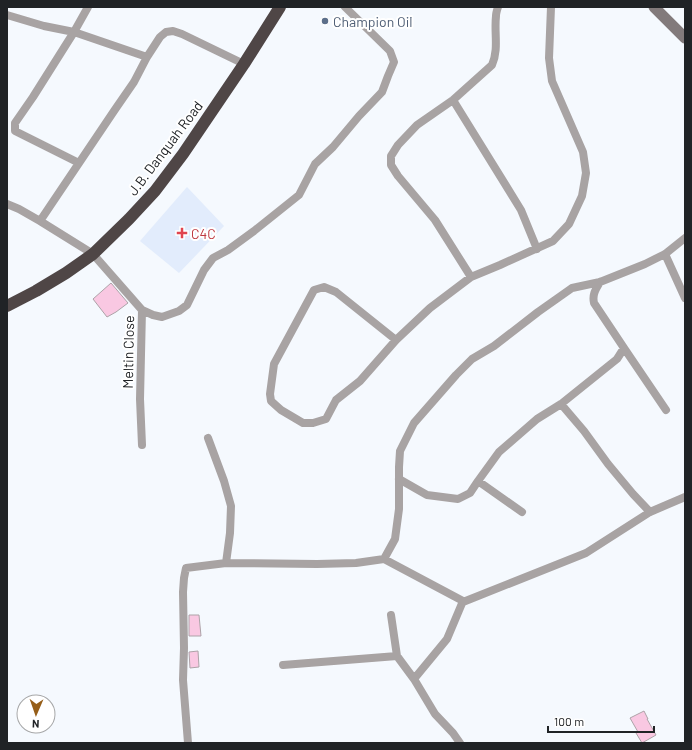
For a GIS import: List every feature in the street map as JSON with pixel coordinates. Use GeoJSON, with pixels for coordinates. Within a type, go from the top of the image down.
{"type":"FeatureCollection","features":[{"type":"Feature","properties":{"kind":"highway","name":"J.B. Danquah Road"},"geometry":{"type":"LineString","coordinates":[[7,306],[66,273],[93,254],[155,191],[183,154],[244,64],[280,7]]}},
{"type":"Feature","properties":{"kind":"street"},"geometry":{"type":"LineString","coordinates":[[79,163],[15,130],[15,123],[74,32],[88,7]]}},
{"type":"Feature","properties":{"kind":"street"},"geometry":{"type":"LineString","coordinates":[[142,310],[162,317],[179,311],[187,306],[204,270],[213,258],[228,250],[254,231],[299,195],[315,164],[333,147],[359,116],[382,92],[394,62],[390,51],[345,7]]}},
{"type":"Feature","properties":{"kind":"street"},"geometry":{"type":"LineString","coordinates":[[471,277],[435,220],[398,176],[390,164],[391,156],[398,145],[417,124],[452,100],[492,65],[495,58],[496,17],[498,7]]}},
{"type":"Feature","properties":{"kind":"street"},"geometry":{"type":"LineString","coordinates":[[396,340],[336,292],[324,287],[314,290],[274,364],[270,394],[271,401],[281,410],[303,423],[314,423],[326,419],[336,400],[360,381],[396,340],[430,308],[471,277],[553,241],[569,224],[582,196],[586,173],[584,152],[552,81],[549,58],[551,7]]}},
{"type":"Feature","properties":{"kind":"street"},"geometry":{"type":"LineString","coordinates":[[654,7],[685,38]]}},
{"type":"Feature","properties":{"kind":"street"},"geometry":{"type":"LineString","coordinates":[[7,14],[44,26],[74,32],[147,57]]}},
{"type":"Feature","properties":{"kind":"street"},"geometry":{"type":"LineString","coordinates":[[40,221],[134,82],[147,57],[160,37],[166,32],[173,31],[182,34],[244,64]]}},
{"type":"Feature","properties":{"kind":"street"},"geometry":{"type":"LineString","coordinates":[[452,100],[521,210],[537,249]]}},
{"type":"Feature","properties":{"kind":"street","name":"Meltin Close"},"geometry":{"type":"LineString","coordinates":[[7,204],[40,221],[93,254],[142,310],[140,400],[142,445]]}},
{"type":"Feature","properties":{"kind":"street"},"geometry":{"type":"LineString","coordinates":[[384,559],[395,539],[399,509],[400,452],[414,423],[472,359],[494,346],[572,288],[600,282],[620,274],[665,254],[685,238]]}},
{"type":"Feature","properties":{"kind":"street"},"geometry":{"type":"LineString","coordinates":[[665,254],[685,298]]}},
{"type":"Feature","properties":{"kind":"street"},"geometry":{"type":"LineString","coordinates":[[600,282],[594,292],[594,303],[666,410]]}},
{"type":"Feature","properties":{"kind":"street"},"geometry":{"type":"LineString","coordinates":[[399,479],[426,495],[458,499],[470,494],[500,452],[537,419],[561,404],[617,358],[624,348]]}},
{"type":"Feature","properties":{"kind":"street"},"geometry":{"type":"LineString","coordinates":[[561,404],[584,431],[608,464],[650,512]]}},
{"type":"Feature","properties":{"kind":"street"},"geometry":{"type":"LineString","coordinates":[[208,438],[224,481],[231,506],[230,533],[226,563]]}},
{"type":"Feature","properties":{"kind":"street"},"geometry":{"type":"LineString","coordinates":[[478,481],[522,512]]}},
{"type":"Feature","properties":{"kind":"street"},"geometry":{"type":"LineString","coordinates":[[414,680],[447,639],[463,602],[586,553],[650,512],[685,497]]}},
{"type":"Feature","properties":{"kind":"street"},"geometry":{"type":"LineString","coordinates":[[188,743],[183,680],[184,578],[186,568],[226,563],[317,564],[348,563],[384,559],[463,602]]}},
{"type":"Feature","properties":{"kind":"street"},"geometry":{"type":"LineString","coordinates":[[391,615],[397,656],[435,714],[453,733],[460,743]]}},
{"type":"Feature","properties":{"kind":"street"},"geometry":{"type":"LineString","coordinates":[[284,665],[397,656]]}},
{"type":"Feature","properties":{"kind":"shaded area","name":"C4C"},"geometry":{"type":"Polygon","coordinates":[[[187,187],[224,226],[179,273],[140,241],[187,187]]]}},
{"type":"Feature","properties":{"kind":"building"},"geometry":{"type":"Polygon","coordinates":[[[111,283],[128,303],[107,317],[93,299],[111,283]]]}},
{"type":"Feature","properties":{"kind":"building"},"geometry":{"type":"Polygon","coordinates":[[[189,615],[199,615],[201,636],[189,636],[189,615]]]}},
{"type":"Feature","properties":{"kind":"building"},"geometry":{"type":"Polygon","coordinates":[[[198,651],[199,667],[190,668],[189,652],[198,651]]]}},
{"type":"Feature","properties":{"kind":"building"},"geometry":{"type":"Polygon","coordinates":[[[644,711],[656,735],[642,743],[630,718],[644,711]]]}},
{"type":"Feature","properties":{"kind":"place","name":"Champion Oil"},"geometry":{"type":"Point","coordinates":[325,21]}},
{"type":"Feature","properties":{"kind":"place","name":"C4C"},"geometry":{"type":"Point","coordinates":[182,233]}}]}
